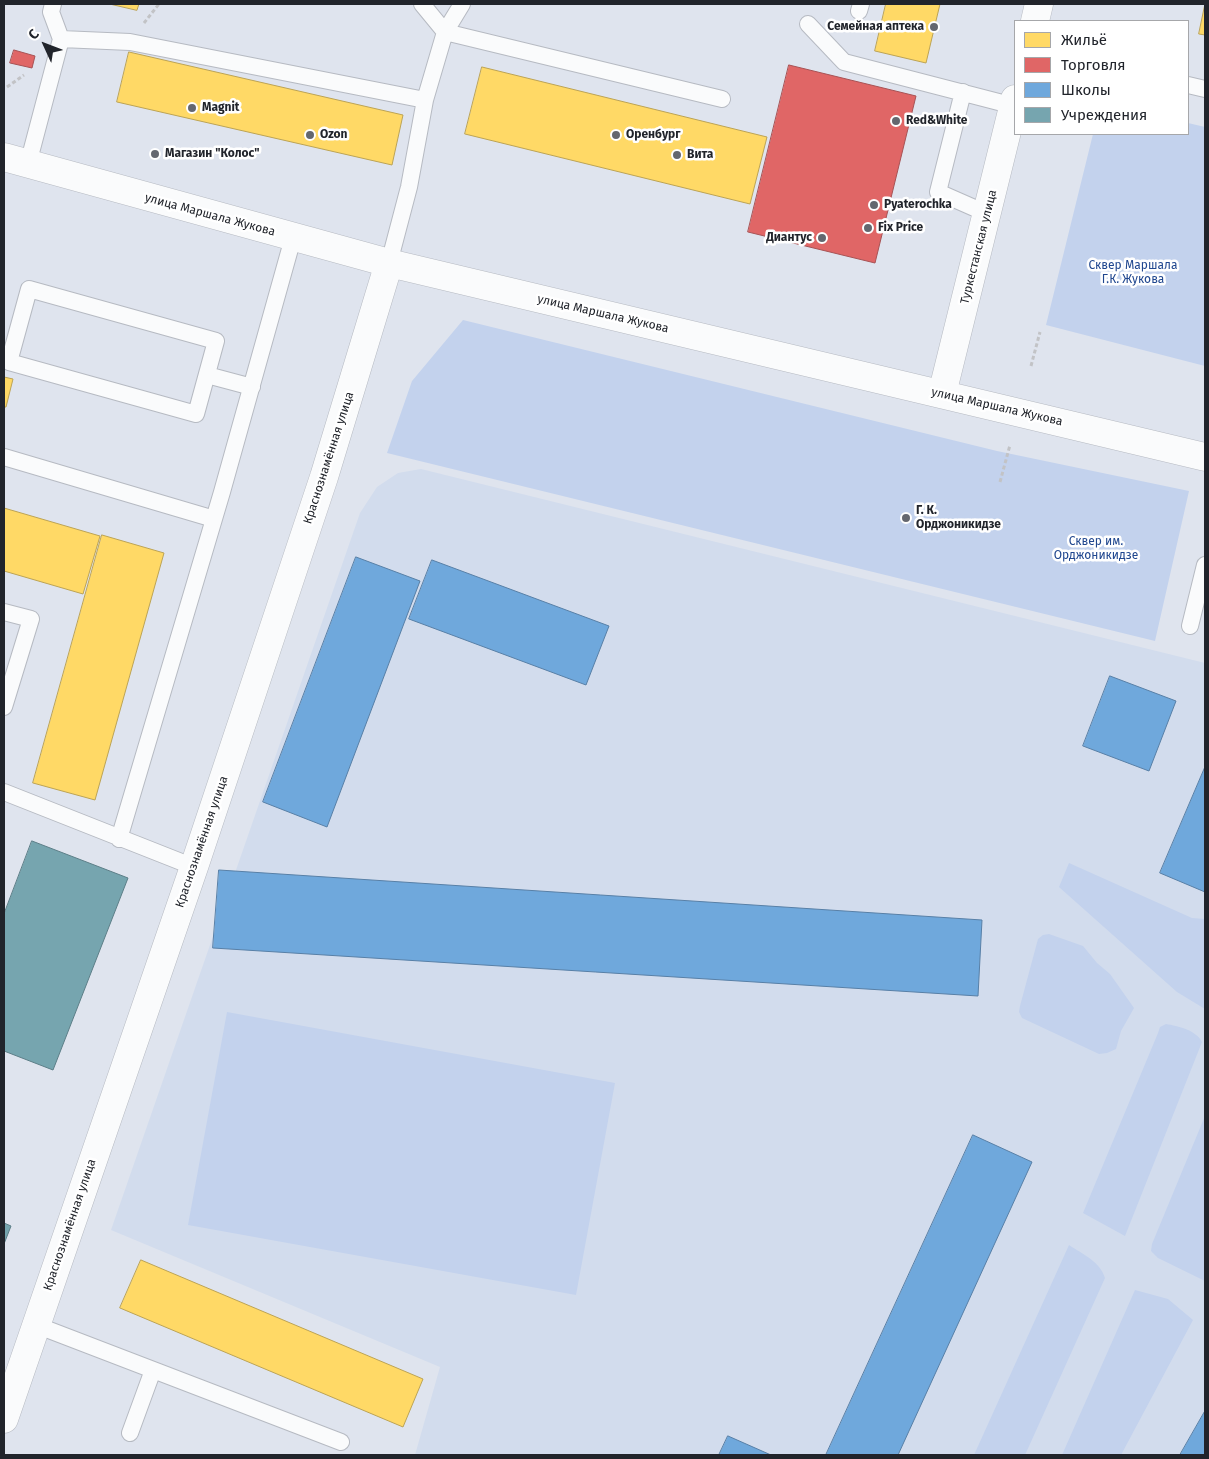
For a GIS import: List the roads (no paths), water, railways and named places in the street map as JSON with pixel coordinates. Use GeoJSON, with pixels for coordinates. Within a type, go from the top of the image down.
{"type":"FeatureCollection","features":[{"type":"Feature","properties":{"kind":"main road"},"geometry":{"type":"LineString","coordinates":[[1035,20],[1039,4]]}},
{"type":"Feature","properties":{"kind":"main road","name":"Туркестанская улица"},"geometry":{"type":"LineString","coordinates":[[942,394],[988,214],[1014,102]]}},
{"type":"Feature","properties":{"kind":"main road","name":"улица Маршала Жукова"},"geometry":{"type":"LineString","coordinates":[[16,161],[293,238],[389,262],[1205,457]]}},
{"type":"Feature","properties":{"kind":"main road","name":"Краснознамённая улица"},"geometry":{"type":"LineString","coordinates":[[4,1419],[194,867],[324,476],[389,262]]}},
{"type":"Feature","properties":{"kind":"lane"},"geometry":{"type":"LineString","coordinates":[[16,161],[61,38],[51,12],[53,4]]}},
{"type":"Feature","properties":{"kind":"lane"},"geometry":{"type":"LineString","coordinates":[[422,4],[445,32],[722,98]]}},
{"type":"Feature","properties":{"kind":"lane"},"geometry":{"type":"LineString","coordinates":[[389,262],[409,187],[425,100],[445,32],[462,4]]}},
{"type":"Feature","properties":{"kind":"lane"},"geometry":{"type":"LineString","coordinates":[[808,24],[844,62],[963,92],[1014,102]]}},
{"type":"Feature","properties":{"kind":"lane"},"geometry":{"type":"LineString","coordinates":[[61,38],[130,42],[425,100]]}},
{"type":"Feature","properties":{"kind":"lane"},"geometry":{"type":"LineString","coordinates":[[1189,85],[1205,89]]}},
{"type":"Feature","properties":{"kind":"lane"},"geometry":{"type":"LineString","coordinates":[[963,92],[938,192],[988,214]]}},
{"type":"Feature","properties":{"kind":"lane"},"geometry":{"type":"LineString","coordinates":[[119,838],[214,519],[293,238]]}},
{"type":"Feature","properties":{"kind":"lane"},"geometry":{"type":"LineString","coordinates":[[29,289],[216,341],[207,374],[196,414],[9,362],[29,289]]}},
{"type":"Feature","properties":{"kind":"lane"},"geometry":{"type":"LineString","coordinates":[[207,374],[252,387]]}},
{"type":"Feature","properties":{"kind":"lane"},"geometry":{"type":"LineString","coordinates":[[4,458],[214,519]]}},
{"type":"Feature","properties":{"kind":"lane"},"geometry":{"type":"LineString","coordinates":[[1190,626],[1205,565]]}},
{"type":"Feature","properties":{"kind":"lane"},"geometry":{"type":"LineString","coordinates":[[4,612],[32,620],[4,707]]}},
{"type":"Feature","properties":{"kind":"lane"},"geometry":{"type":"LineString","coordinates":[[4,792],[194,867]]}},
{"type":"Feature","properties":{"kind":"lane"},"geometry":{"type":"LineString","coordinates":[[36,1325],[341,1442]]}},
{"type":"Feature","properties":{"kind":"lane"},"geometry":{"type":"LineString","coordinates":[[130,1433],[153,1370]]}},
{"type":"Feature","properties":{"kind":"place","name":"Семейная аптека"},"geometry":{"type":"Point","coordinates":[934,27]}},
{"type":"Feature","properties":{"kind":"place","name":"Magnit"},"geometry":{"type":"Point","coordinates":[192,108]}},
{"type":"Feature","properties":{"kind":"place","name":"Red&White"},"geometry":{"type":"Point","coordinates":[896,121]}},
{"type":"Feature","properties":{"kind":"place","name":"Ozon"},"geometry":{"type":"Point","coordinates":[310,135]}},
{"type":"Feature","properties":{"kind":"place","name":"Оренбург"},"geometry":{"type":"Point","coordinates":[616,135]}},
{"type":"Feature","properties":{"kind":"place","name":"Магазин \"Колос\""},"geometry":{"type":"Point","coordinates":[155,154]}},
{"type":"Feature","properties":{"kind":"place","name":"Вита"},"geometry":{"type":"Point","coordinates":[677,155]}},
{"type":"Feature","properties":{"kind":"place","name":"Pyaterochka"},"geometry":{"type":"Point","coordinates":[874,205]}},
{"type":"Feature","properties":{"kind":"place","name":"Fix Price"},"geometry":{"type":"Point","coordinates":[868,228]}},
{"type":"Feature","properties":{"kind":"place","name":"Диантус"},"geometry":{"type":"Point","coordinates":[822,238]}},
{"type":"Feature","properties":{"kind":"place","name":"Г. К. Орджоникидзе"},"geometry":{"type":"Point","coordinates":[906,518]}},
{"type":"Feature","properties":{"kind":"park label","name":"Сквер Маршала Г.К. Жукова"},"geometry":{"type":"Point","coordinates":[1133,273]}},
{"type":"Feature","properties":{"kind":"park label","name":"Сквер им. Орджоникидзе"},"geometry":{"type":"Point","coordinates":[1096,549]}}]}
